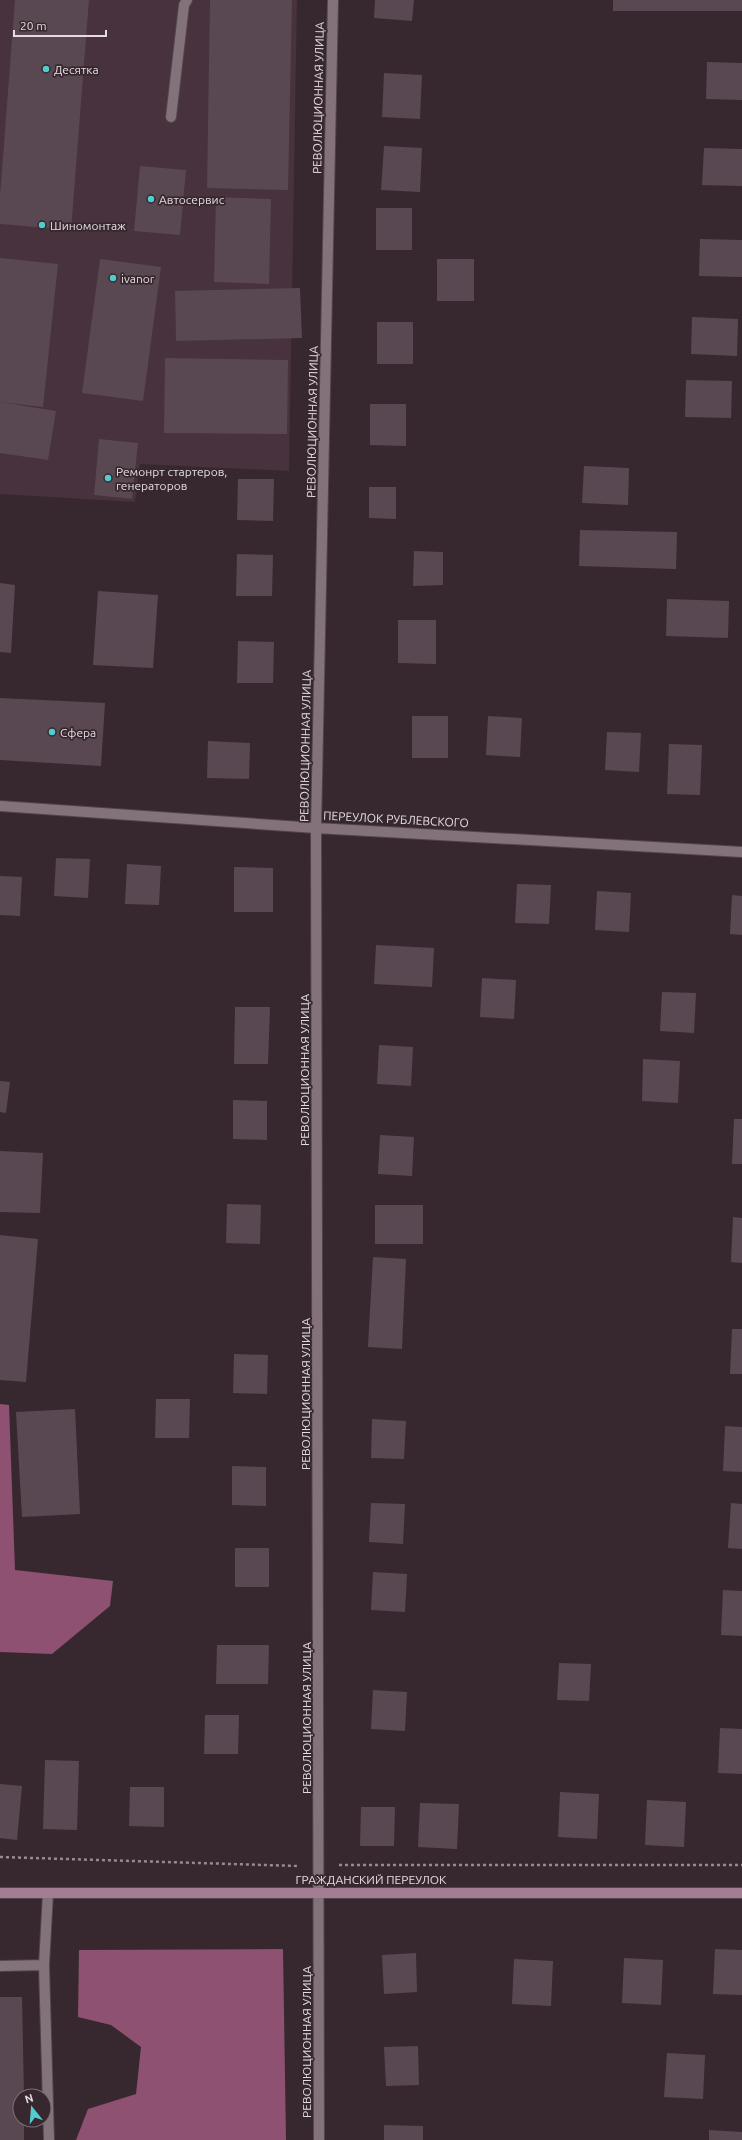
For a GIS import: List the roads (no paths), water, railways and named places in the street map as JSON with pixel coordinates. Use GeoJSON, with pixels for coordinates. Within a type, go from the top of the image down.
{"type":"FeatureCollection","features":[{"type":"Feature","properties":{"kind":"street"},"geometry":{"type":"LineString","coordinates":[[171,117],[184,5],[188,0]]}},
{"type":"Feature","properties":{"kind":"street","name":"РЕВОЛЮЦИОННАЯ УЛИЦА"},"geometry":{"type":"LineString","coordinates":[[319,2140],[316,828],[333,0]]}},
{"type":"Feature","properties":{"kind":"street","name":"ПЕРЕУЛОК РУБЛЕВСКОГО"},"geometry":{"type":"LineString","coordinates":[[0,806],[316,828],[742,852]]}},
{"type":"Feature","properties":{"kind":"street","name":"ГРАЖДАНСКИЙ ПЕРЕУЛОК"},"geometry":{"type":"LineString","coordinates":[[0,1892],[742,1893]]}},
{"type":"Feature","properties":{"kind":"street"},"geometry":{"type":"LineString","coordinates":[[48,1893],[44,1965],[48,2140]]}},
{"type":"Feature","properties":{"kind":"street"},"geometry":{"type":"LineString","coordinates":[[0,1966],[44,1965]]}},
{"type":"Feature","properties":{"kind":"place","name":"Десятка"},"geometry":{"type":"Point","coordinates":[46,69]}},
{"type":"Feature","properties":{"kind":"place","name":"Автосервис"},"geometry":{"type":"Point","coordinates":[151,199]}},
{"type":"Feature","properties":{"kind":"place","name":"Шиномонтаж"},"geometry":{"type":"Point","coordinates":[42,225]}},
{"type":"Feature","properties":{"kind":"place","name":"ivanor"},"geometry":{"type":"Point","coordinates":[113,278]}},
{"type":"Feature","properties":{"kind":"place","name":"Ремонрт стартеров, генераторов"},"geometry":{"type":"Point","coordinates":[108,478]}},
{"type":"Feature","properties":{"kind":"place","name":"Сфера"},"geometry":{"type":"Point","coordinates":[52,732]}}]}
